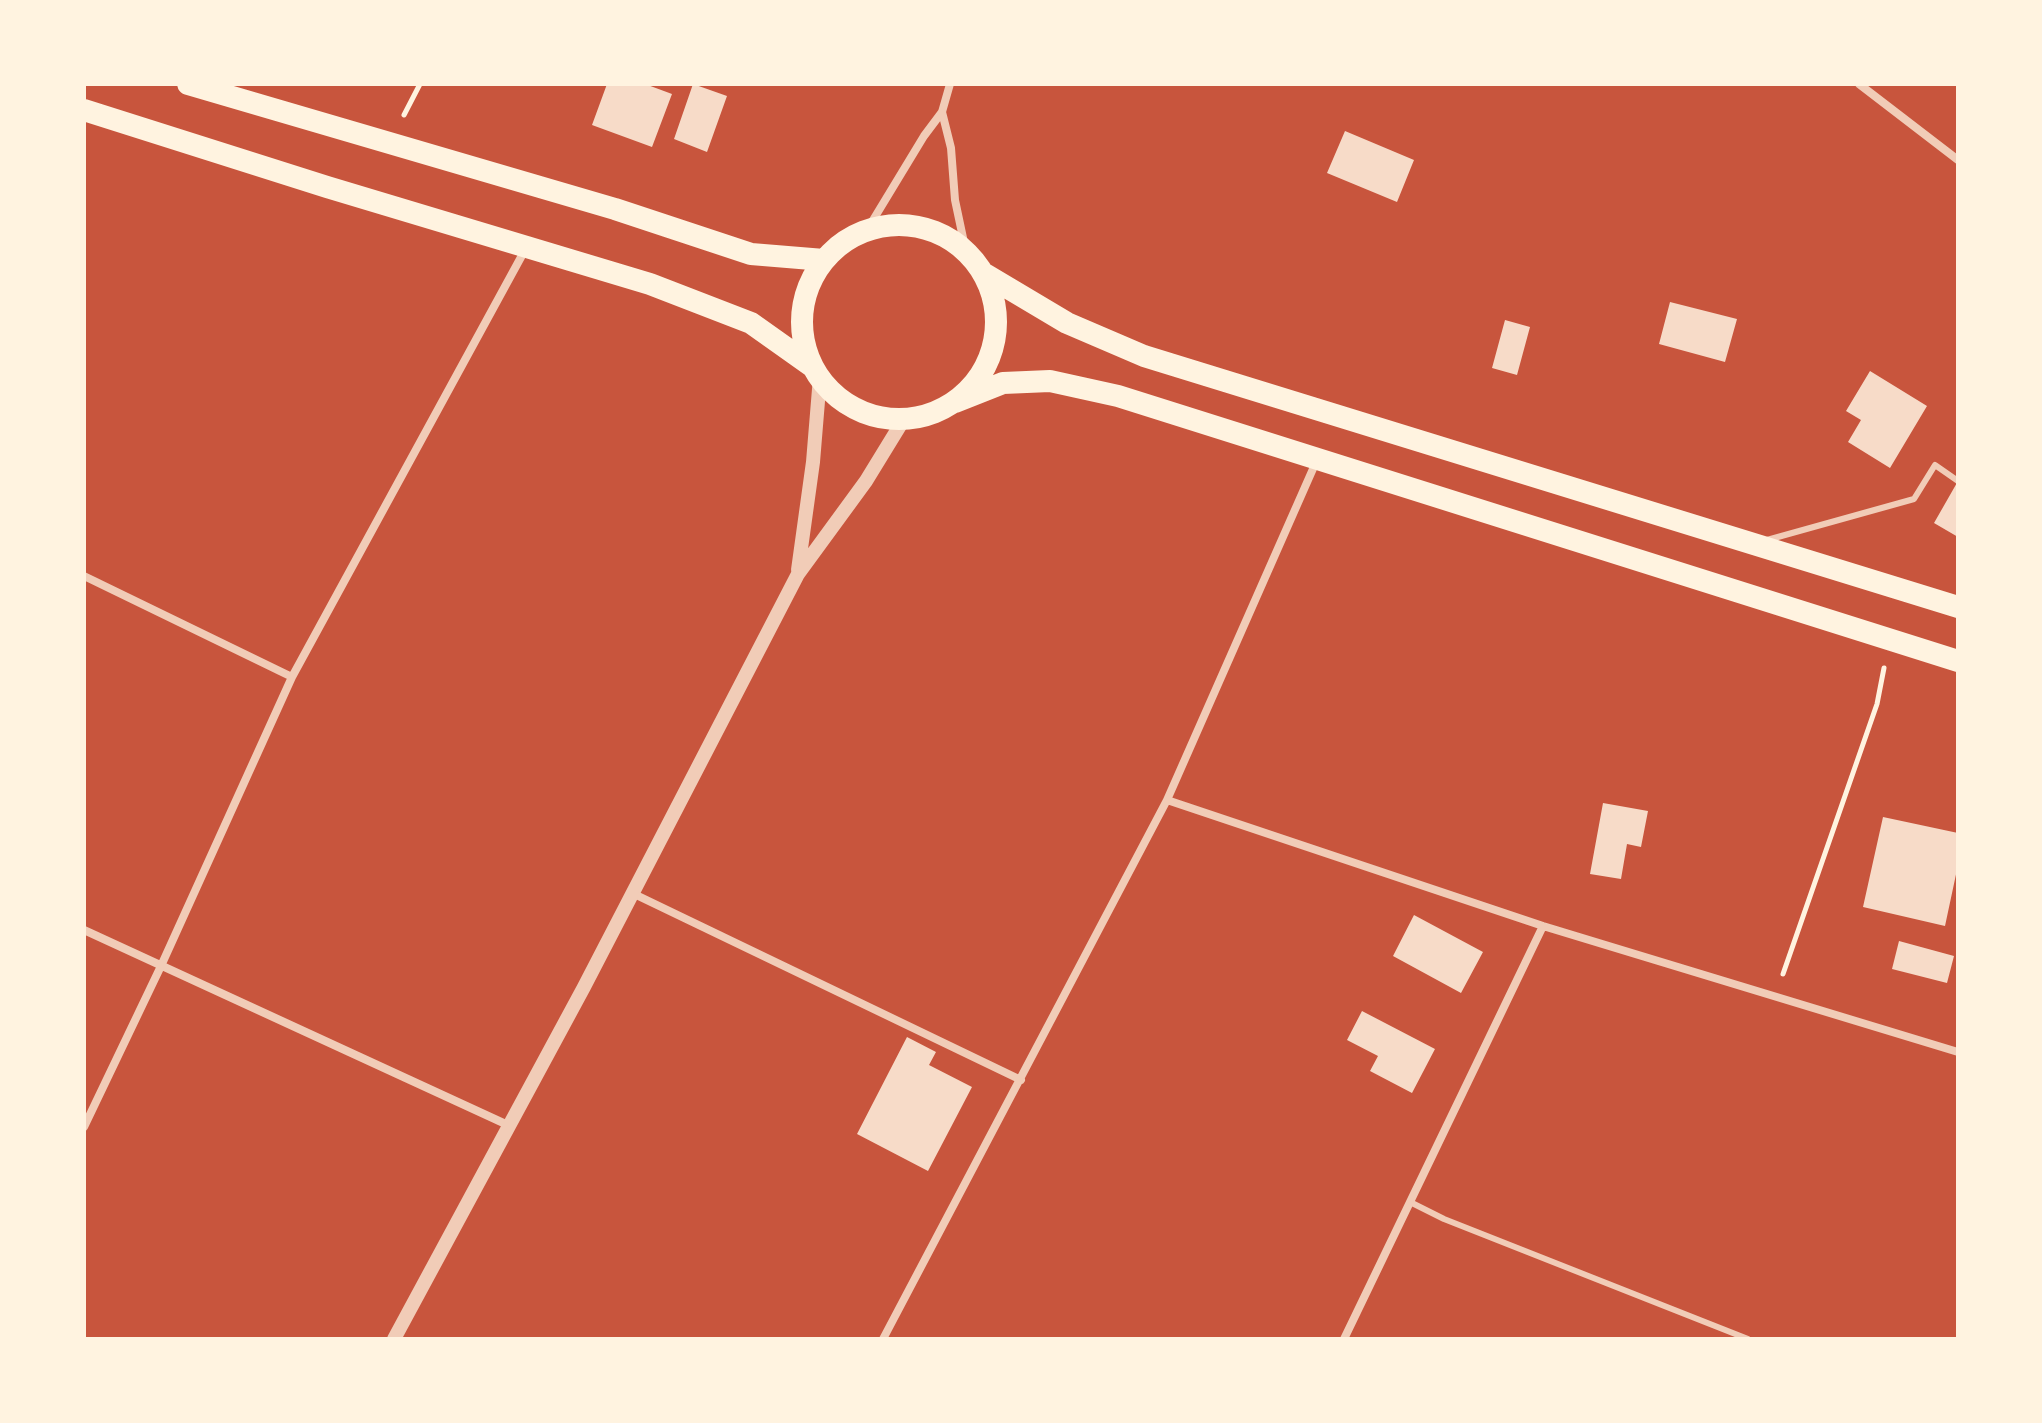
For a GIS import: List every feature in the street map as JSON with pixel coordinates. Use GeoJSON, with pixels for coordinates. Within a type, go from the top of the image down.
{"type":"FeatureCollection","features":[{"type":"Feature","properties":{"kind":"highway"},"geometry":{"type":"LineString","coordinates":[[188,84],[615,209],[751,254],[824,260]]}},
{"type":"Feature","properties":{"kind":"highway"},"geometry":{"type":"LineString","coordinates":[[84,110],[650,284],[751,323],[817,372],[842,401],[856,409],[888,418],[922,417],[1003,383],[1050,381],[1118,396],[1958,661]]}},
{"type":"Feature","properties":{"kind":"highway"},"geometry":{"type":"LineString","coordinates":[[817,372],[806,349],[803,312],[813,276],[824,260],[848,239],[867,230],[902,225],[919,227],[952,241],[966,252],[983,273],[995,308],[994,344],[980,377],[955,402]]}},
{"type":"Feature","properties":{"kind":"highway"},"geometry":{"type":"LineString","coordinates":[[983,273],[1067,323],[1144,356],[1958,607]]}},
{"type":"Feature","properties":{"kind":"street"},"geometry":{"type":"LineString","coordinates":[[867,230],[942,112],[950,84]]}},
{"type":"Feature","properties":{"kind":"street"},"geometry":{"type":"LineString","coordinates":[[1859,84],[1958,160]]}},
{"type":"Feature","properties":{"kind":"street"},"geometry":{"type":"LineString","coordinates":[[942,112],[951,148],[955,200],[966,252]]}},
{"type":"Feature","properties":{"kind":"street"},"geometry":{"type":"LineString","coordinates":[[84,1127],[292,677],[527,247]]}},
{"type":"Feature","properties":{"kind":"street"},"geometry":{"type":"LineString","coordinates":[[798,574],[813,462],[817,372]]}},
{"type":"Feature","properties":{"kind":"street"},"geometry":{"type":"LineString","coordinates":[[394,1339],[510,1126],[798,574],[866,481],[904,419]]}},
{"type":"Feature","properties":{"kind":"street"},"geometry":{"type":"LineString","coordinates":[[883,1339],[1167,800],[1317,461]]}},
{"type":"Feature","properties":{"kind":"street"},"geometry":{"type":"LineString","coordinates":[[84,576],[292,677]]}},
{"type":"Feature","properties":{"kind":"street"},"geometry":{"type":"LineString","coordinates":[[1167,800],[1543,926],[1958,1052]]}},
{"type":"Feature","properties":{"kind":"street"},"geometry":{"type":"LineString","coordinates":[[632,893],[1021,1080]]}},
{"type":"Feature","properties":{"kind":"street"},"geometry":{"type":"LineString","coordinates":[[1344,1339],[1543,926]]}},
{"type":"Feature","properties":{"kind":"street"},"geometry":{"type":"LineString","coordinates":[[84,930],[510,1126]]}},
{"type":"Feature","properties":{"kind":"lane"},"geometry":{"type":"LineString","coordinates":[[1756,543],[1914,499],[1935,465],[1958,481]]}},
{"type":"Feature","properties":{"kind":"lane"},"geometry":{"type":"LineString","coordinates":[[1410,1202],[1444,1219],[1748,1339]]}},
{"type":"Feature","properties":{"kind":"path"},"geometry":{"type":"LineString","coordinates":[[1775,995],[1877,704],[1890,640]]}},
{"type":"Feature","properties":{"kind":"building"},"geometry":{"type":"Polygon","coordinates":[[[607,84],[645,84],[672,94],[652,147],[592,125],[607,84]]]}},
{"type":"Feature","properties":{"kind":"building"},"geometry":{"type":"Polygon","coordinates":[[[693,84],[727,96],[707,152],[674,139],[693,84]]]}},
{"type":"Feature","properties":{"kind":"building"},"geometry":{"type":"Polygon","coordinates":[[[1345,131],[1414,160],[1397,202],[1327,173],[1345,131]]]}},
{"type":"Feature","properties":{"kind":"building"},"geometry":{"type":"Polygon","coordinates":[[[1670,302],[1737,319],[1725,362],[1659,344],[1670,302]]]}},
{"type":"Feature","properties":{"kind":"building"},"geometry":{"type":"Polygon","coordinates":[[[1505,320],[1530,327],[1517,375],[1492,368],[1505,320]]]}},
{"type":"Feature","properties":{"kind":"building"},"geometry":{"type":"Polygon","coordinates":[[[1870,371],[1927,406],[1890,468],[1848,442],[1861,420],[1846,411],[1870,371]]]}},
{"type":"Feature","properties":{"kind":"building"},"geometry":{"type":"Polygon","coordinates":[[[1958,481],[1958,537],[1934,523],[1958,481]]]}},
{"type":"Feature","properties":{"kind":"building"},"geometry":{"type":"Polygon","coordinates":[[[1603,803],[1648,811],[1641,847],[1627,844],[1621,879],[1590,874],[1603,803]]]}},
{"type":"Feature","properties":{"kind":"building"},"geometry":{"type":"Polygon","coordinates":[[[1883,817],[1958,833],[1958,865],[1945,926],[1863,907],[1883,817]]]}},
{"type":"Feature","properties":{"kind":"building"},"geometry":{"type":"Polygon","coordinates":[[[1414,915],[1483,952],[1461,993],[1393,956],[1414,915]]]}},
{"type":"Feature","properties":{"kind":"building"},"geometry":{"type":"Polygon","coordinates":[[[1899,941],[1954,956],[1947,983],[1892,969],[1899,941]]]}},
{"type":"Feature","properties":{"kind":"building"},"geometry":{"type":"Polygon","coordinates":[[[1362,1011],[1435,1049],[1412,1093],[1370,1071],[1378,1056],[1347,1040],[1362,1011]]]}},
{"type":"Feature","properties":{"kind":"building"},"geometry":{"type":"Polygon","coordinates":[[[907,1037],[936,1052],[929,1065],[972,1087],[928,1171],[857,1134],[907,1037]]]}}]}
